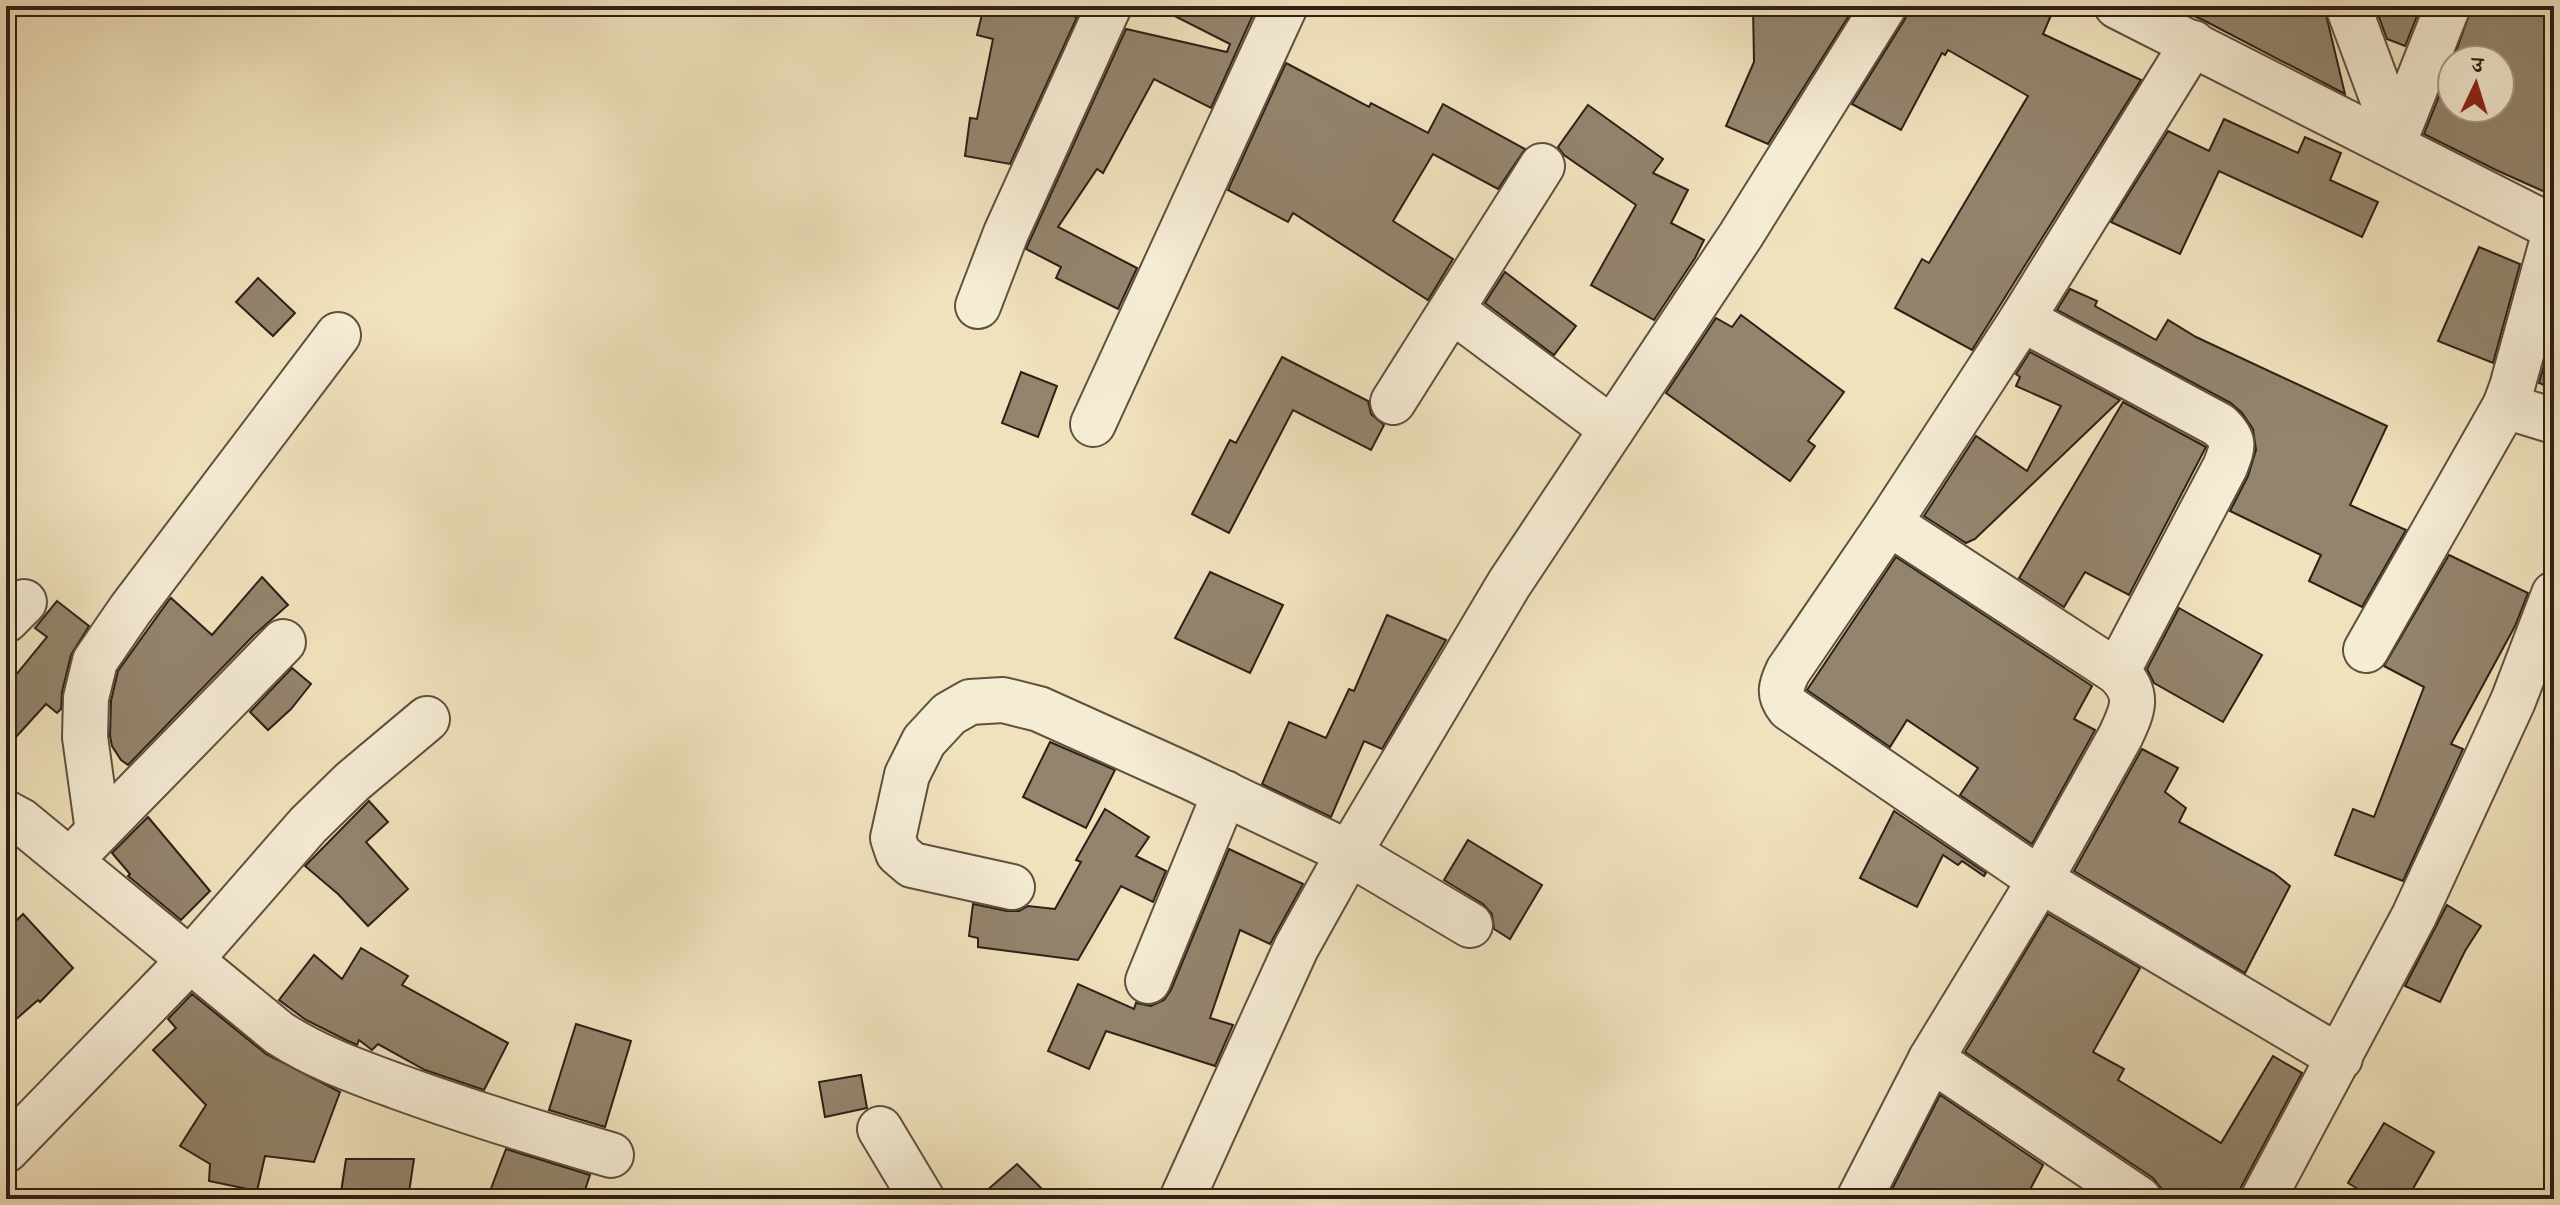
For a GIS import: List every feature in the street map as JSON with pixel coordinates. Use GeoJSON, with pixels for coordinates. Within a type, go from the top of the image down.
{"type":"FeatureCollection","features":[{"type":"Feature","properties":{"kind":"street"},"geometry":{"type":"LineString","coordinates":[[978,306],[1006,233],[1109,6]]}},
{"type":"Feature","properties":{"kind":"street"},"geometry":{"type":"LineString","coordinates":[[1093,424],[1285,6]]}},
{"type":"Feature","properties":{"kind":"street"},"geometry":{"type":"LineString","coordinates":[[1182,1199],[1296,948],[1349,853],[1509,584],[1741,235],[1884,6]]}},
{"type":"Feature","properties":{"kind":"street"},"geometry":{"type":"LineString","coordinates":[[2117,6],[2398,143],[2554,228]]}},
{"type":"Feature","properties":{"kind":"street"},"geometry":{"type":"LineString","coordinates":[[2348,6],[2398,143]]}},
{"type":"Feature","properties":{"kind":"street"},"geometry":{"type":"LineString","coordinates":[[2398,143],[2448,6]]}},
{"type":"Feature","properties":{"kind":"street"},"geometry":{"type":"LineString","coordinates":[[2193,43],[2022,319],[1788,671],[1781,685],[1781,697],[1789,708],[2040,880],[2340,1058]]}},
{"type":"Feature","properties":{"kind":"street"},"geometry":{"type":"LineString","coordinates":[[1393,402],[1542,166]]}},
{"type":"Feature","properties":{"kind":"street"},"geometry":{"type":"LineString","coordinates":[[2366,650],[2505,406],[2554,235]]}},
{"type":"Feature","properties":{"kind":"street"},"geometry":{"type":"LineString","coordinates":[[1452,310],[1612,429]]}},
{"type":"Feature","properties":{"kind":"street"},"geometry":{"type":"LineString","coordinates":[[2022,319],[2219,425],[2230,436],[2232,448],[2225,467],[2117,672]]}},
{"type":"Feature","properties":{"kind":"street"},"geometry":{"type":"LineString","coordinates":[[84,846],[86,698],[95,661],[130,610],[338,335]]}},
{"type":"Feature","properties":{"kind":"street"},"geometry":{"type":"LineString","coordinates":[[2505,406],[2554,421]]}},
{"type":"Feature","properties":{"kind":"street"},"geometry":{"type":"LineString","coordinates":[[1859,1199],[1931,1059],[2040,880],[2120,737],[2130,714],[2133,696],[2128,682],[2117,672],[1889,523]]}},
{"type":"Feature","properties":{"kind":"street"},"geometry":{"type":"LineString","coordinates":[[2263,1199],[2414,916],[2513,701],[2554,594]]}},
{"type":"Feature","properties":{"kind":"street"},"geometry":{"type":"LineString","coordinates":[[84,846],[283,642]]}},
{"type":"Feature","properties":{"kind":"street"},"geometry":{"type":"LineString","coordinates":[[1012,887],[912,865],[898,853],[893,838],[907,775],[924,741],[949,714],[970,702],[1003,700],[1039,709],[1349,853],[1470,925]]}},
{"type":"Feature","properties":{"kind":"street"},"geometry":{"type":"LineString","coordinates":[[6,1150],[190,960],[328,805],[427,719]]}},
{"type":"Feature","properties":{"kind":"street"},"geometry":{"type":"LineString","coordinates":[[1148,981],[1225,793]]}},
{"type":"Feature","properties":{"kind":"street"},"geometry":{"type":"LineString","coordinates":[[6,813],[84,846],[190,960],[279,1033],[315,1055],[471,1114],[611,1155]]}},
{"type":"Feature","properties":{"kind":"street"},"geometry":{"type":"LineString","coordinates":[[1931,1059],[2139,1199]]}},
{"type":"Feature","properties":{"kind":"street"},"geometry":{"type":"LineString","coordinates":[[880,1129],[922,1199]]}},
{"type":"Feature","properties":{"kind":"building"},"geometry":{"type":"Polygon","coordinates":[[[984,6],[1030,6],[1077,17],[1010,164],[965,156],[970,118],[977,119],[993,39],[977,35],[984,6]]]}},
{"type":"Feature","properties":{"kind":"building"},"geometry":{"type":"Polygon","coordinates":[[[1155,6],[1257,6],[1211,108],[1154,79],[1103,173],[1097,169],[1058,227],[1137,268],[1118,309],[1056,278],[1061,267],[1026,249],[1126,29],[1227,52],[1230,44],[1155,6]]]}},
{"type":"Feature","properties":{"kind":"building"},"geometry":{"type":"Polygon","coordinates":[[[1753,6],[1855,6],[1768,144],[1726,126],[1754,62],[1753,6]]]}},
{"type":"Feature","properties":{"kind":"building"},"geometry":{"type":"Polygon","coordinates":[[[1909,6],[2055,6],[2043,34],[2141,80],[1972,350],[1895,308],[1922,259],[1929,263],[2028,96],[1948,50],[1945,55],[1942,53],[1901,130],[1852,104],[1905,19],[1909,6]]]}},
{"type":"Feature","properties":{"kind":"building"},"geometry":{"type":"Polygon","coordinates":[[[2172,6],[2324,6],[2345,94],[2205,21],[2172,6]]]}},
{"type":"Feature","properties":{"kind":"building"},"geometry":{"type":"Polygon","coordinates":[[[2375,6],[2421,6],[2405,46],[2387,39],[2375,6]]]}},
{"type":"Feature","properties":{"kind":"building"},"geometry":{"type":"Polygon","coordinates":[[[2472,6],[2554,6],[2554,196],[2424,134],[2436,104],[2436,124],[2516,124],[2516,44],[2459,44],[2472,6]]]}},
{"type":"Feature","properties":{"kind":"building"},"geometry":{"type":"Polygon","coordinates":[[[1286,63],[1369,107],[1371,103],[1428,133],[1443,104],[1525,149],[1498,189],[1433,154],[1393,221],[1453,259],[1428,300],[1293,213],[1288,222],[1228,190],[1286,63]]]}},
{"type":"Feature","properties":{"kind":"building"},"geometry":{"type":"Polygon","coordinates":[[[1588,105],[1663,159],[1653,173],[1688,190],[1671,223],[1704,240],[1654,320],[1591,285],[1636,205],[1564,155],[1558,147],[1588,105]]]}},
{"type":"Feature","properties":{"kind":"building"},"geometry":{"type":"Polygon","coordinates":[[[2224,119],[2298,153],[2305,137],[2341,153],[2330,180],[2378,202],[2362,237],[2219,171],[2180,254],[2111,222],[2168,131],[2209,151],[2224,119]]]}},
{"type":"Feature","properties":{"kind":"building"},"geometry":{"type":"Polygon","coordinates":[[[2479,247],[2520,264],[2493,363],[2438,341],[2479,247]]]}},
{"type":"Feature","properties":{"kind":"building"},"geometry":{"type":"Polygon","coordinates":[[[1505,272],[1576,326],[1554,355],[1485,303],[1505,272]]]}},
{"type":"Feature","properties":{"kind":"building"},"geometry":{"type":"Polygon","coordinates":[[[258,278],[295,313],[273,336],[236,302],[258,278]]]}},
{"type":"Feature","properties":{"kind":"building"},"geometry":{"type":"Polygon","coordinates":[[[2070,289],[2097,301],[2095,306],[2156,340],[2168,320],[2196,337],[2387,426],[2350,505],[2406,530],[2362,607],[2309,581],[2321,555],[2230,511],[2248,476],[2256,450],[2253,429],[2242,413],[2231,403],[2057,310],[2070,289]]]}},
{"type":"Feature","properties":{"kind":"building"},"geometry":{"type":"Polygon","coordinates":[[[1741,315],[1844,392],[1808,441],[1815,446],[1790,481],[1666,393],[1716,318],[1732,327],[1741,315]]]}},
{"type":"Feature","properties":{"kind":"building"},"geometry":{"type":"Polygon","coordinates":[[[2554,329],[2554,389],[2539,383],[2554,329]]]}},
{"type":"Feature","properties":{"kind":"building"},"geometry":{"type":"Polygon","coordinates":[[[2030,352],[2120,400],[1975,539],[1966,543],[1924,516],[1976,436],[2027,471],[2061,406],[2016,386],[2020,377],[2016,374],[2030,352]]]}},
{"type":"Feature","properties":{"kind":"building"},"geometry":{"type":"Polygon","coordinates":[[[1282,357],[1368,401],[1371,414],[1384,425],[1371,450],[1293,410],[1229,533],[1192,514],[1230,440],[1236,443],[1282,357]]]}},
{"type":"Feature","properties":{"kind":"building"},"geometry":{"type":"Polygon","coordinates":[[[1021,372],[1057,386],[1038,437],[1002,423],[1021,372]]]}},
{"type":"Feature","properties":{"kind":"building"},"geometry":{"type":"Polygon","coordinates":[[[2123,402],[2206,447],[2129,595],[2085,572],[2064,607],[2019,578],[2123,402]]]}},
{"type":"Feature","properties":{"kind":"building"},"geometry":{"type":"Polygon","coordinates":[[[2449,555],[2528,593],[2515,626],[2451,744],[2463,749],[2403,881],[2335,855],[2353,809],[2374,817],[2424,687],[2384,666],[2449,555]]]}},
{"type":"Feature","properties":{"kind":"building"},"geometry":{"type":"Polygon","coordinates":[[[1896,557],[2092,686],[2074,719],[2095,730],[2032,844],[1960,795],[1978,768],[1907,720],[1890,747],[1807,690],[1896,557]]]}},
{"type":"Feature","properties":{"kind":"building"},"geometry":{"type":"Polygon","coordinates":[[[1210,572],[1283,605],[1250,673],[1175,638],[1210,572]]]}},
{"type":"Feature","properties":{"kind":"building"},"geometry":{"type":"Polygon","coordinates":[[[262,577],[288,605],[254,635],[128,765],[121,760],[110,736],[111,701],[118,671],[169,600],[171,598],[212,635],[262,577]]]}},
{"type":"Feature","properties":{"kind":"building"},"geometry":{"type":"Polygon","coordinates":[[[57,601],[89,626],[71,655],[61,709],[57,713],[46,704],[6,748],[6,687],[47,637],[35,628],[57,601]]]}},
{"type":"Feature","properties":{"kind":"building"},"geometry":{"type":"Polygon","coordinates":[[[2179,608],[2262,655],[2223,722],[2154,683],[2147,669],[2179,608]]]}},
{"type":"Feature","properties":{"kind":"building"},"geometry":{"type":"Polygon","coordinates":[[[1387,615],[1446,640],[1382,749],[1364,741],[1331,817],[1262,784],[1289,722],[1326,738],[1349,689],[1354,691],[1387,615]]]}},
{"type":"Feature","properties":{"kind":"building"},"geometry":{"type":"Polygon","coordinates":[[[292,668],[311,684],[291,709],[268,730],[250,712],[292,668]]]}},
{"type":"Feature","properties":{"kind":"building"},"geometry":{"type":"Polygon","coordinates":[[[1050,742],[1115,770],[1086,828],[1023,797],[1050,742]]]}},
{"type":"Feature","properties":{"kind":"building"},"geometry":{"type":"Polygon","coordinates":[[[2142,749],[2178,768],[2165,792],[2186,808],[2179,822],[2274,873],[2290,886],[2245,973],[2074,871],[2142,749]]]}},
{"type":"Feature","properties":{"kind":"building"},"geometry":{"type":"Polygon","coordinates":[[[369,801],[388,822],[366,842],[408,889],[368,926],[338,894],[305,866],[369,801]]]}},
{"type":"Feature","properties":{"kind":"building"},"geometry":{"type":"Polygon","coordinates":[[[1105,809],[1149,837],[1136,856],[1166,871],[1153,902],[1121,886],[1078,960],[978,947],[978,938],[969,936],[973,904],[1007,911],[1019,911],[1028,906],[1055,909],[1081,862],[1076,860],[1105,809]]]}},
{"type":"Feature","properties":{"kind":"building"},"geometry":{"type":"Polygon","coordinates":[[[1894,811],[1986,873],[1984,876],[1962,861],[1958,865],[1943,855],[1917,907],[1860,878],[1894,811]]]}},
{"type":"Feature","properties":{"kind":"building"},"geometry":{"type":"Polygon","coordinates":[[[148,817],[210,891],[181,920],[128,876],[130,874],[112,853],[148,817]]]}},
{"type":"Feature","properties":{"kind":"building"},"geometry":{"type":"Polygon","coordinates":[[[1468,840],[1542,885],[1510,939],[1494,929],[1492,914],[1483,904],[1444,880],[1468,840]]]}},
{"type":"Feature","properties":{"kind":"building"},"geometry":{"type":"Polygon","coordinates":[[[1229,849],[1303,884],[1270,944],[1240,930],[1210,1018],[1233,1025],[1215,1066],[1106,1031],[1089,1069],[1048,1051],[1078,984],[1134,1009],[1136,1003],[1151,1006],[1164,1000],[1171,990],[1229,849]]]}},
{"type":"Feature","properties":{"kind":"building"},"geometry":{"type":"Polygon","coordinates":[[[2447,905],[2481,926],[2440,1002],[2405,986],[2447,905]]]}},
{"type":"Feature","properties":{"kind":"building"},"geometry":{"type":"Polygon","coordinates":[[[23,914],[73,968],[40,1002],[38,1000],[6,1028],[6,931],[23,914]]]}},
{"type":"Feature","properties":{"kind":"building"},"geometry":{"type":"Polygon","coordinates":[[[2048,914],[2140,968],[2093,1052],[2124,1069],[2118,1080],[2221,1143],[2273,1056],[2302,1073],[2241,1187],[2238,1199],[2179,1199],[2161,1188],[2153,1178],[1965,1052],[2048,914]]]}},
{"type":"Feature","properties":{"kind":"building"},"geometry":{"type":"Polygon","coordinates":[[[361,948],[408,976],[402,985],[508,1043],[484,1090],[425,1070],[378,1044],[372,1050],[359,1040],[357,1045],[306,1020],[279,1000],[314,955],[342,979],[361,948]]]}},
{"type":"Feature","properties":{"kind":"building"},"geometry":{"type":"Polygon","coordinates":[[[192,994],[266,1054],[340,1092],[314,1162],[265,1156],[257,1191],[209,1181],[210,1164],[180,1146],[206,1105],[153,1050],[176,1028],[168,1019],[192,994]]]}},
{"type":"Feature","properties":{"kind":"building"},"geometry":{"type":"Polygon","coordinates":[[[576,1024],[631,1041],[605,1127],[549,1110],[576,1024]]]}},
{"type":"Feature","properties":{"kind":"building"},"geometry":{"type":"Polygon","coordinates":[[[861,1075],[867,1108],[825,1117],[819,1082],[861,1075]]]}},
{"type":"Feature","properties":{"kind":"building"},"geometry":{"type":"Polygon","coordinates":[[[1940,1095],[2043,1165],[2025,1199],[1914,1199],[1892,1189],[1940,1095]]]}},
{"type":"Feature","properties":{"kind":"building"},"geometry":{"type":"Polygon","coordinates":[[[2384,1123],[2434,1152],[2407,1199],[2375,1199],[2348,1183],[2384,1123]]]}},
{"type":"Feature","properties":{"kind":"building"},"geometry":{"type":"Polygon","coordinates":[[[506,1149],[590,1175],[582,1199],[487,1199],[506,1149]]]}},
{"type":"Feature","properties":{"kind":"building"},"geometry":{"type":"Polygon","coordinates":[[[346,1159],[414,1159],[408,1199],[340,1199],[346,1159]]]}},
{"type":"Feature","properties":{"kind":"building"},"geometry":{"type":"Polygon","coordinates":[[[1017,1164],[1052,1199],[977,1199],[1017,1164]]]}}]}
